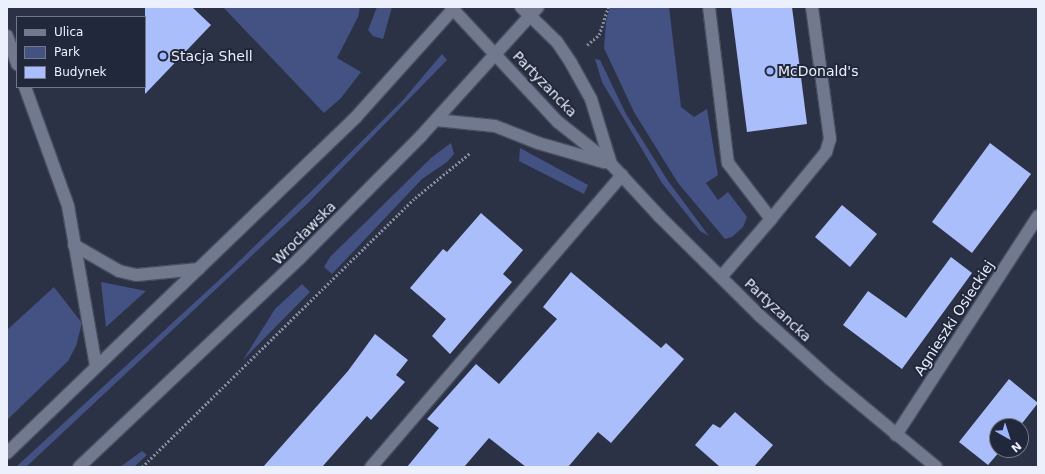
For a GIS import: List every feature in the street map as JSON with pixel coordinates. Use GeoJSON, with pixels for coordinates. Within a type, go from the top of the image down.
{"type":"FeatureCollection","features":[{"type":"Feature","properties":{"kind":"main road","name":"Partyzancka"},"geometry":{"type":"LineString","coordinates":[[521,7],[561,47],[587,93],[611,164]]}},
{"type":"Feature","properties":{"kind":"main road","name":"Wrocławska"},"geometry":{"type":"LineString","coordinates":[[79,467],[288,270],[436,120],[538,7]]}},
{"type":"Feature","properties":{"kind":"main road"},"geometry":{"type":"LineString","coordinates":[[709,7],[728,164],[771,219]]}},
{"type":"Feature","properties":{"kind":"main road"},"geometry":{"type":"LineString","coordinates":[[720,277],[771,219],[826,152],[830,140],[812,7]]}},
{"type":"Feature","properties":{"kind":"main road","name":"Partyzancka"},"geometry":{"type":"LineString","coordinates":[[453,8],[558,122],[611,164],[720,277],[830,379],[936,467]]}},
{"type":"Feature","properties":{"kind":"main road"},"geometry":{"type":"LineString","coordinates":[[7,452],[356,117],[453,8]]}},
{"type":"Feature","properties":{"kind":"main road"},"geometry":{"type":"LineString","coordinates":[[7,36],[16,61]]}},
{"type":"Feature","properties":{"kind":"main road"},"geometry":{"type":"LineString","coordinates":[[25,88],[68,206],[96,367]]}},
{"type":"Feature","properties":{"kind":"main road"},"geometry":{"type":"LineString","coordinates":[[436,120],[495,126],[538,143],[611,164]]}},
{"type":"Feature","properties":{"kind":"main road"},"geometry":{"type":"LineString","coordinates":[[371,467],[622,176]]}},
{"type":"Feature","properties":{"kind":"main road","name":"Agnieszki Osieckiej"},"geometry":{"type":"LineString","coordinates":[[896,435],[1038,216]]}},
{"type":"Feature","properties":{"kind":"main road"},"geometry":{"type":"LineString","coordinates":[[74,245],[119,271],[137,275],[199,269]]}},
{"type":"Feature","properties":{"kind":"path"},"geometry":{"type":"LineString","coordinates":[[589,42],[599,35],[608,7]]}},
{"type":"Feature","properties":{"kind":"path"},"geometry":{"type":"LineString","coordinates":[[142,467],[414,198],[470,153]]}},
{"type":"Feature","properties":{"kind":"green space"},"geometry":{"type":"Polygon","coordinates":[[[223,7],[360,7],[358,17],[337,58],[361,72],[341,98],[324,113],[223,7]]]}},
{"type":"Feature","properties":{"kind":"green space"},"geometry":{"type":"Polygon","coordinates":[[[377,7],[392,7],[383,39],[373,36],[368,30],[377,7]]]}},
{"type":"Feature","properties":{"kind":"green space"},"geometry":{"type":"Polygon","coordinates":[[[610,7],[669,7],[681,107],[694,117],[707,109],[718,175],[706,183],[718,200],[728,192],[747,217],[743,227],[732,237],[725,239],[678,183],[634,112],[604,48],[606,22],[610,7]]]}},
{"type":"Feature","properties":{"kind":"green space"},"geometry":{"type":"Polygon","coordinates":[[[442,54],[447,60],[307,204],[26,467],[16,467],[231,269],[403,100],[442,54]]]}},
{"type":"Feature","properties":{"kind":"green space"},"geometry":{"type":"Polygon","coordinates":[[[595,59],[600,60],[626,114],[668,181],[709,236],[700,231],[662,183],[602,82],[595,59]]]}},
{"type":"Feature","properties":{"kind":"green space"},"geometry":{"type":"Polygon","coordinates":[[[451,143],[454,154],[447,162],[422,179],[332,274],[324,267],[330,257],[432,157],[451,143]]]}},
{"type":"Feature","properties":{"kind":"green space"},"geometry":{"type":"Polygon","coordinates":[[[520,148],[588,185],[584,194],[519,161],[520,148]]]}},
{"type":"Feature","properties":{"kind":"green space"},"geometry":{"type":"Polygon","coordinates":[[[101,282],[146,291],[106,327],[101,282]]]}},
{"type":"Feature","properties":{"kind":"green space"},"geometry":{"type":"Polygon","coordinates":[[[302,284],[310,292],[243,360],[275,309],[302,284]]]}},
{"type":"Feature","properties":{"kind":"green space"},"geometry":{"type":"Polygon","coordinates":[[[54,287],[82,323],[76,346],[68,361],[7,420],[7,330],[54,287]]]}},
{"type":"Feature","properties":{"kind":"green space"},"geometry":{"type":"Polygon","coordinates":[[[142,451],[147,455],[134,467],[120,467],[142,451]]]}},
{"type":"Feature","properties":{"kind":"building","name":"Stacja Shell"},"geometry":{"type":"Polygon","coordinates":[[[145,7],[192,7],[211,25],[145,94],[146,16],[145,7]]]}},
{"type":"Feature","properties":{"kind":"building","name":"McDonald's"},"geometry":{"type":"Polygon","coordinates":[[[731,7],[792,7],[807,124],[747,132],[731,7]]]}},
{"type":"Feature","properties":{"kind":"building"},"geometry":{"type":"Polygon","coordinates":[[[990,143],[1031,174],[972,253],[932,222],[990,143]]]}},
{"type":"Feature","properties":{"kind":"building"},"geometry":{"type":"Polygon","coordinates":[[[842,205],[877,234],[850,267],[815,237],[842,205]]]}},
{"type":"Feature","properties":{"kind":"building"},"geometry":{"type":"Polygon","coordinates":[[[481,213],[523,250],[503,274],[512,282],[450,354],[432,336],[446,319],[410,288],[443,249],[447,252],[481,213]]]}},
{"type":"Feature","properties":{"kind":"building"},"geometry":{"type":"Polygon","coordinates":[[[951,257],[972,273],[902,369],[843,325],[868,291],[906,318],[951,257]]]}},
{"type":"Feature","properties":{"kind":"building"},"geometry":{"type":"Polygon","coordinates":[[[571,272],[661,348],[666,343],[684,359],[611,443],[598,432],[568,467],[526,467],[489,438],[464,467],[407,467],[439,428],[427,419],[476,364],[499,384],[557,319],[543,307],[571,272]]]}},
{"type":"Feature","properties":{"kind":"building"},"geometry":{"type":"Polygon","coordinates":[[[375,334],[408,360],[396,375],[405,382],[371,420],[367,416],[322,467],[263,467],[348,371],[375,334]]]}},
{"type":"Feature","properties":{"kind":"building"},"geometry":{"type":"Polygon","coordinates":[[[1009,379],[1038,403],[1026,418],[989,418],[989,458],[994,458],[988,465],[959,442],[1009,379]]]}},
{"type":"Feature","properties":{"kind":"building"},"geometry":{"type":"Polygon","coordinates":[[[735,412],[773,445],[754,467],[720,467],[695,445],[713,424],[720,428],[735,412]]]}},
{"type":"Feature","properties":{"kind":"place","name":"Stacja Shell"},"geometry":{"type":"Point","coordinates":[163,56]}},
{"type":"Feature","properties":{"kind":"place","name":"McDonald's"},"geometry":{"type":"Point","coordinates":[770,71]}}]}
